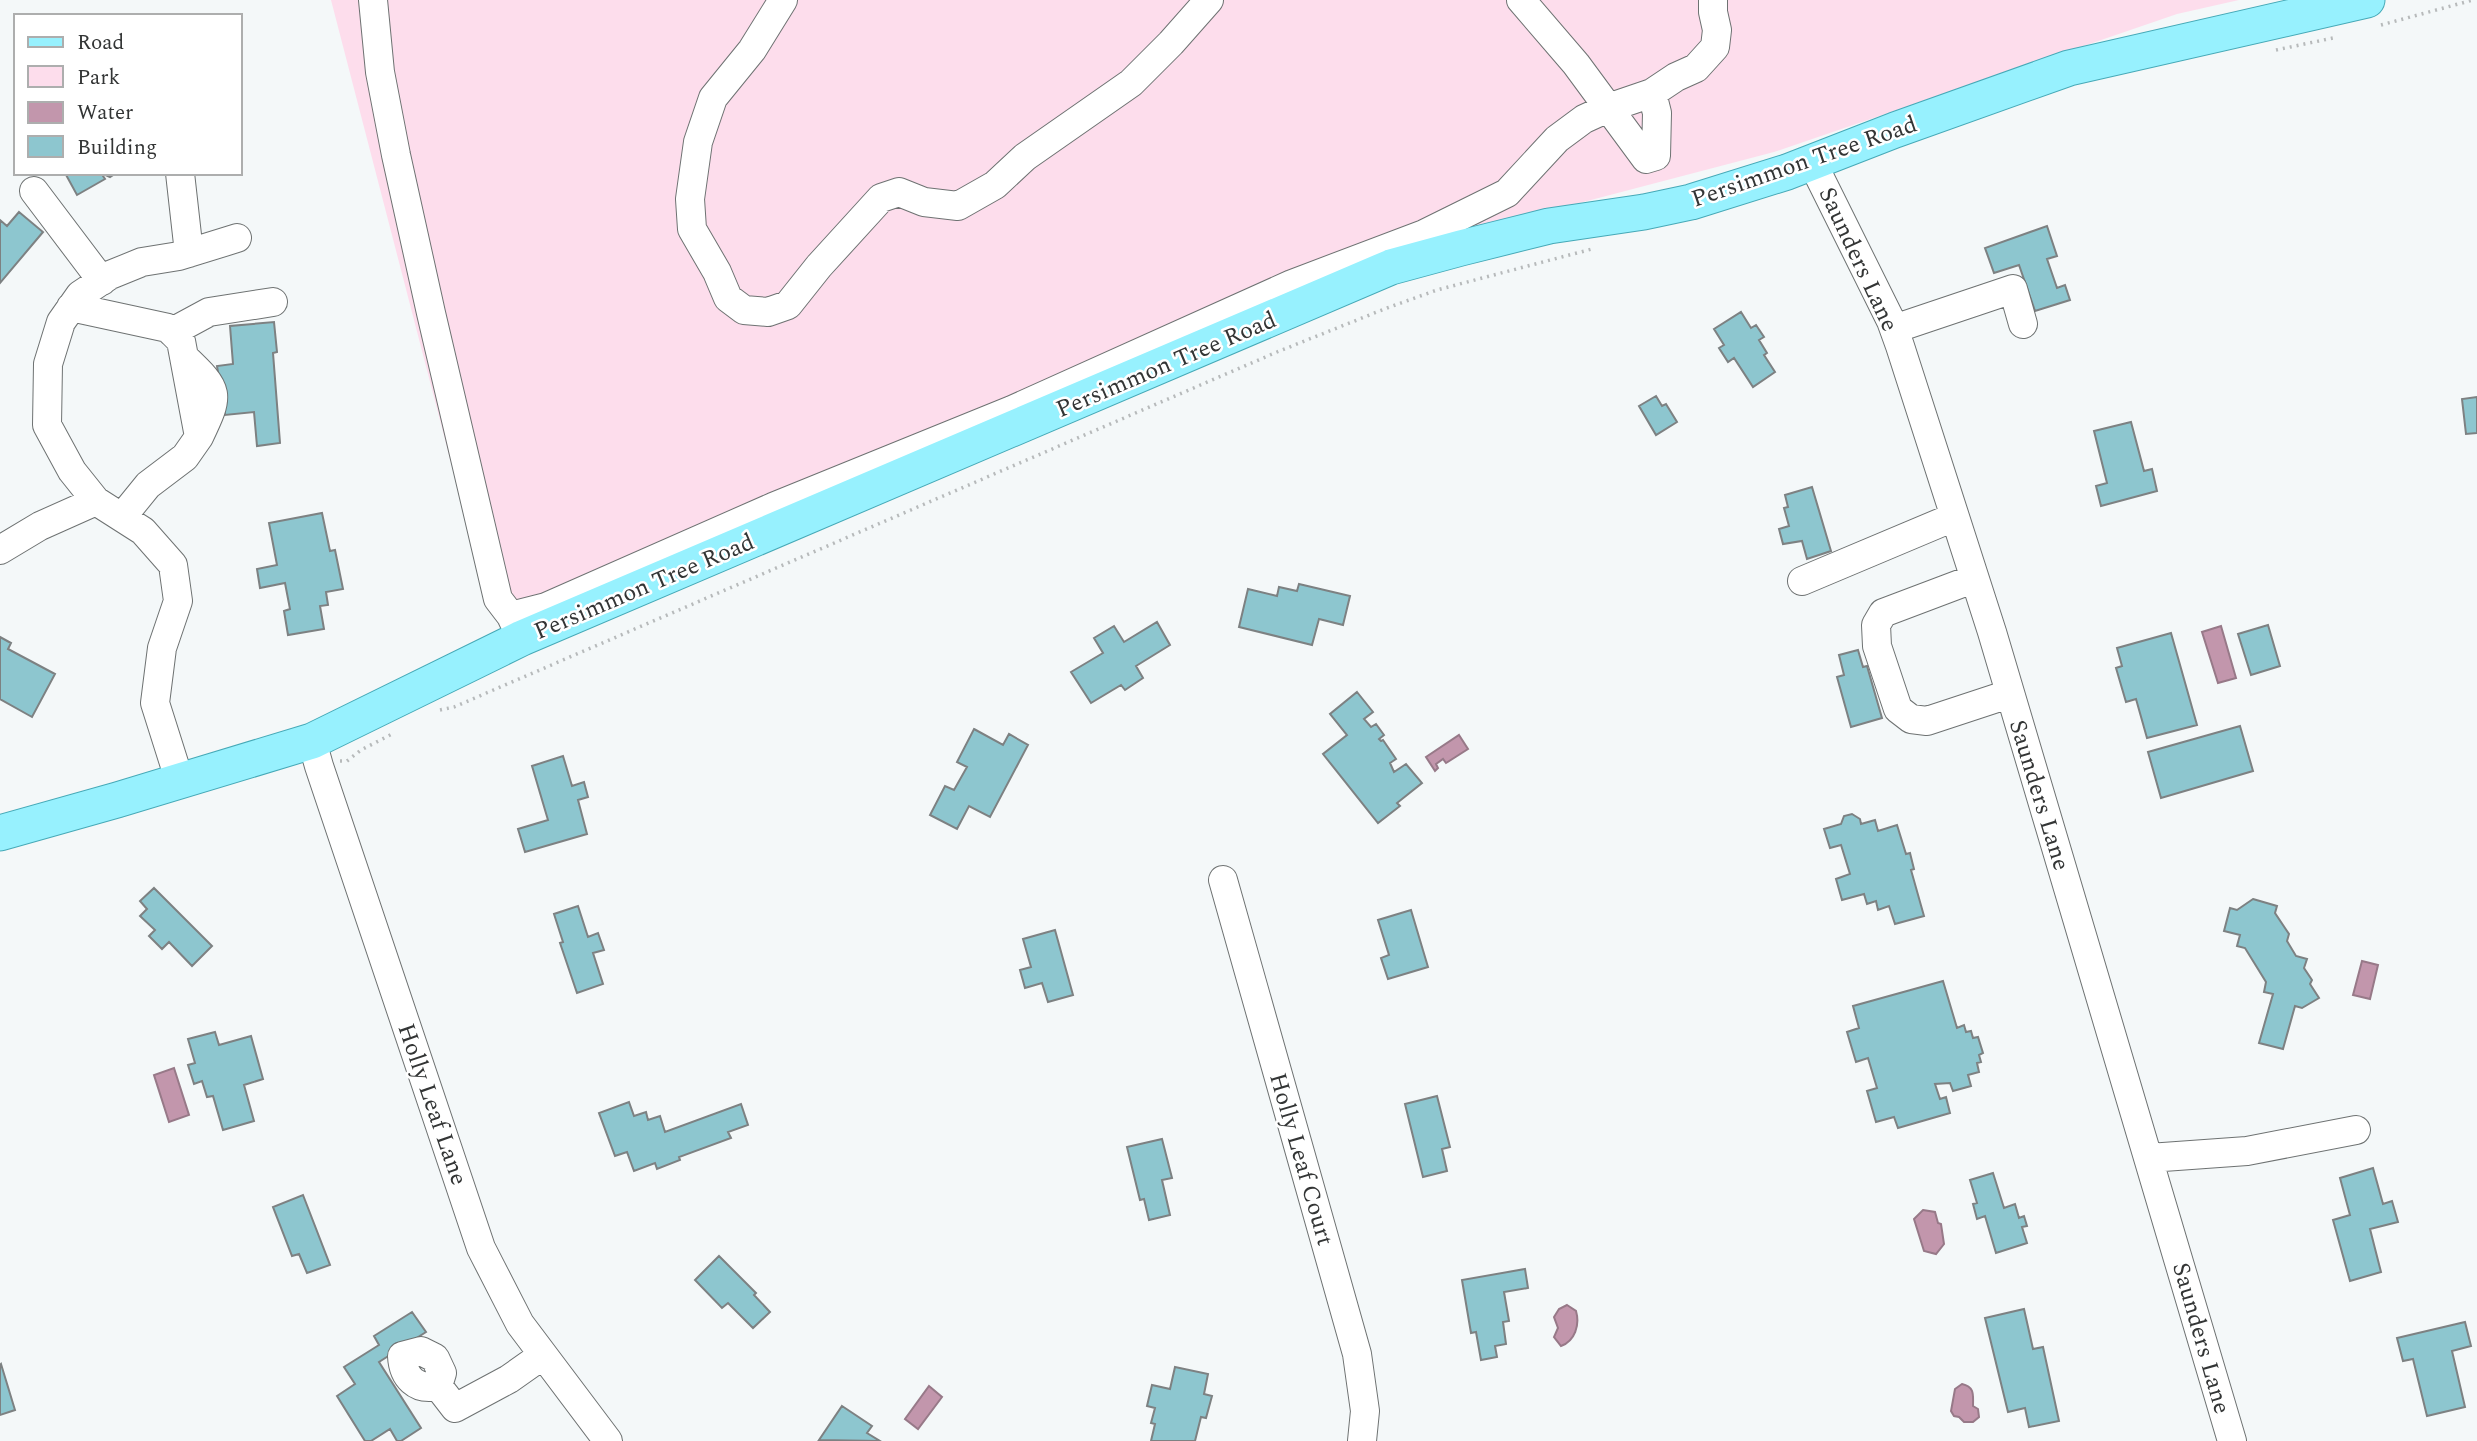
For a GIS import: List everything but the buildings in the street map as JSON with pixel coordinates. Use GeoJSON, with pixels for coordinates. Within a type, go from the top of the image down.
{"type":"FeatureCollection","features":[{"type":"Feature","properties":{"kind":"main road","name":"Persimmon Tree Road"},"geometry":{"type":"LineString","coordinates":[[0,832],[180,782],[316,754],[516,627],[1391,267],[1549,226],[1691,202],[1812,162],[2069,68],[2373,12]]}},
{"type":"Feature","properties":{"kind":"street"},"geometry":{"type":"LineString","coordinates":[[373,0],[380,72],[430,313],[498,599],[516,627],[546,607],[773,507],[1012,410],[1292,284],[1424,234],[1507,193],[1557,139],[1584,119],[1652,93],[1696,68],[1715,47],[1717,30],[1713,0]]}},
{"type":"Feature","properties":{"kind":"street"},"geometry":{"type":"LineString","coordinates":[[783,0],[752,50],[713,97],[698,142],[690,198],[692,229],[718,272],[729,298],[744,310],[768,312],[788,305],[819,266],[881,198],[899,192],[924,202],[958,206],[995,185],[1025,157],[1130,83],[1171,43],[1209,0]]}},
{"type":"Feature","properties":{"kind":"street"},"geometry":{"type":"LineString","coordinates":[[1521,0],[1576,64],[1646,159],[1656,156],[1657,113],[1652,93]]}},
{"type":"Feature","properties":{"kind":"street","name":"Saunders Lane"},"geometry":{"type":"LineString","coordinates":[[1812,162],[1894,330],[1992,632],[2232,1441]]}},
{"type":"Feature","properties":{"kind":"street"},"geometry":{"type":"LineString","coordinates":[[180,175],[189,253]]}},
{"type":"Feature","properties":{"kind":"street"},"geometry":{"type":"LineString","coordinates":[[34,191],[102,281]]}},
{"type":"Feature","properties":{"kind":"street"},"geometry":{"type":"LineString","coordinates":[[180,782],[155,703],[162,648],[178,601],[173,565],[143,531],[96,500],[72,471],[47,425],[48,364],[61,322],[80,295],[142,262],[189,253],[237,237]]}},
{"type":"Feature","properties":{"kind":"street"},"geometry":{"type":"LineString","coordinates":[[1894,330],[2013,289],[2023,324]]}},
{"type":"Feature","properties":{"kind":"street"},"geometry":{"type":"LineString","coordinates":[[178,344],[209,312],[273,302]]}},
{"type":"Feature","properties":{"kind":"street"},"geometry":{"type":"LineString","coordinates":[[71,307],[167,328],[210,381],[214,405],[199,437],[185,457],[148,485],[122,517]]}},
{"type":"Feature","properties":{"kind":"street"},"geometry":{"type":"LineString","coordinates":[[0,550],[40,526],[96,500]]}},
{"type":"Feature","properties":{"kind":"street"},"geometry":{"type":"LineString","coordinates":[[1802,581],[1954,517]]}},
{"type":"Feature","properties":{"kind":"street"},"geometry":{"type":"LineString","coordinates":[[1973,579],[1883,613],[1876,625],[1877,646],[1898,709],[1911,719],[1927,721],[2009,694]]}},
{"type":"Feature","properties":{"kind":"street","name":"Holly Leaf Lane"},"geometry":{"type":"LineString","coordinates":[[316,754],[481,1248],[520,1324],[608,1441]]}},
{"type":"Feature","properties":{"kind":"street","name":"Holly Leaf Court"},"geometry":{"type":"LineString","coordinates":[[1223,880],[1357,1354],[1365,1411],[1362,1441]]}},
{"type":"Feature","properties":{"kind":"street"},"geometry":{"type":"LineString","coordinates":[[2149,1158],[2247,1152],[2356,1130]]}},
{"type":"Feature","properties":{"kind":"street"},"geometry":{"type":"LineString","coordinates":[[438,1386],[456,1408],[509,1379],[543,1355]]}},
{"type":"Feature","properties":{"kind":"path"},"geometry":{"type":"LineString","coordinates":[[2373,12],[2473,0]]}},
{"type":"Feature","properties":{"kind":"path"},"geometry":{"type":"LineString","coordinates":[[2272,50],[2306,45],[2343,35]]}},
{"type":"Feature","properties":{"kind":"path"},"geometry":{"type":"LineString","coordinates":[[434,709],[454,707],[1387,308],[1437,290],[1598,248]]}},
{"type":"Feature","properties":{"kind":"path"},"geometry":{"type":"LineString","coordinates":[[316,754],[347,761],[361,750],[395,733]]}},
{"type":"Feature","properties":{"kind":"green space"},"geometry":{"type":"Polygon","coordinates":[[[331,0],[2239,0],[2177,14],[1774,152],[1568,206],[536,624],[490,613],[331,0]]]}},
{"type":"Feature","properties":{"kind":"water"},"geometry":{"type":"Polygon","coordinates":[[[2221,626],[2236,678],[2218,683],[2202,632],[2221,626]]]}},
{"type":"Feature","properties":{"kind":"water"},"geometry":{"type":"Polygon","coordinates":[[[1459,735],[1468,749],[1446,763],[1443,759],[1436,764],[1438,768],[1435,771],[1426,757],[1459,735]]]}},
{"type":"Feature","properties":{"kind":"water"},"geometry":{"type":"Polygon","coordinates":[[[2362,961],[2378,965],[2370,999],[2353,995],[2362,961]]]}},
{"type":"Feature","properties":{"kind":"water"},"geometry":{"type":"Polygon","coordinates":[[[174,1068],[189,1115],[169,1122],[154,1075],[174,1068]]]}},
{"type":"Feature","properties":{"kind":"water"},"geometry":{"type":"Polygon","coordinates":[[[1923,1210],[1935,1212],[1938,1223],[1941,1224],[1944,1244],[1936,1254],[1924,1251],[1914,1219],[1923,1210]]]}},
{"type":"Feature","properties":{"kind":"water"},"geometry":{"type":"Polygon","coordinates":[[[1567,1305],[1576,1311],[1577,1327],[1570,1340],[1561,1346],[1554,1337],[1558,1328],[1554,1317],[1559,1309],[1567,1305]]]}},
{"type":"Feature","properties":{"kind":"water"},"geometry":{"type":"Polygon","coordinates":[[[1962,1384],[1971,1389],[1973,1406],[1978,1409],[1979,1417],[1973,1422],[1964,1422],[1951,1411],[1955,1389],[1962,1384]]]}},
{"type":"Feature","properties":{"kind":"water"},"geometry":{"type":"Polygon","coordinates":[[[929,1386],[942,1397],[918,1429],[905,1419],[929,1386]]]}}]}
